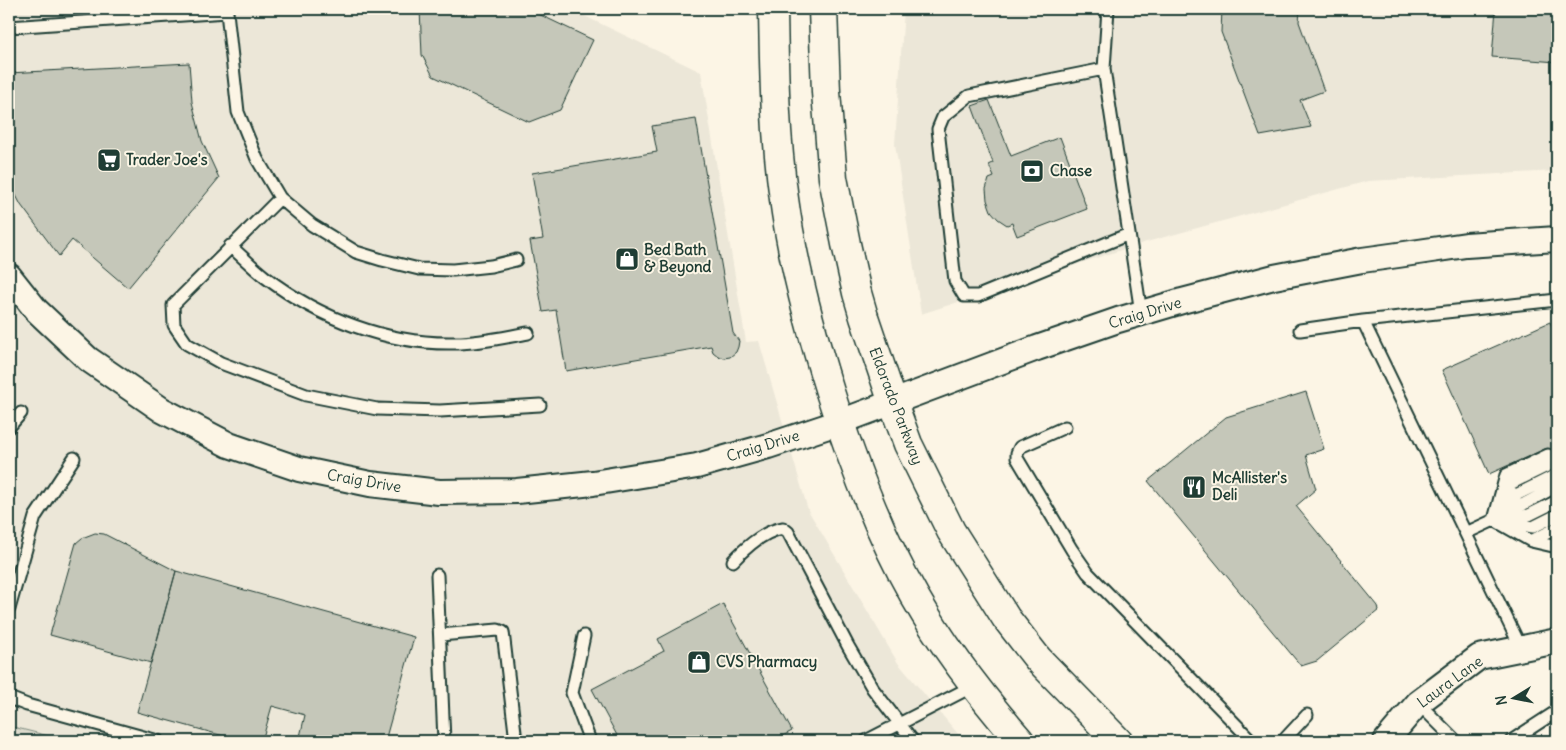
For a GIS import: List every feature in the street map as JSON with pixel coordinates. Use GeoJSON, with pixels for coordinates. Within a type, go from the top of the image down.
{"type":"FeatureCollection","features":[{"type":"Feature","properties":{"kind":"main road"},"geometry":{"type":"LineString","coordinates":[[773,9],[775,101],[784,198],[794,261],[813,338],[840,422],[876,518],[897,564],[931,623],[975,685],[1020,741]]}},
{"type":"Feature","properties":{"kind":"main road","name":"Eldorado Parkway"},"geometry":{"type":"LineString","coordinates":[[823,9],[826,92],[833,178],[856,292],[908,444],[951,530],[985,587],[1016,632],[1038,659],[1118,741]]}},
{"type":"Feature","properties":{"kind":"street","name":"Craig Drive"},"geometry":{"type":"LineString","coordinates":[[9,276],[36,310],[88,359],[162,410],[230,445],[299,469],[370,484],[438,492],[517,491],[593,483],[697,466],[768,446],[893,403],[1037,348],[1141,313],[1274,277],[1362,260],[1466,246],[1557,239]]}},
{"type":"Feature","properties":{"kind":"street","name":"Laura Lane"},"geometry":{"type":"LineString","coordinates":[[1386,741],[1418,703],[1479,657],[1557,641]]}},
{"type":"Feature","properties":{"kind":"lane"},"geometry":{"type":"LineString","coordinates":[[1108,9],[1104,69],[1141,313]]}},
{"type":"Feature","properties":{"kind":"lane"},"geometry":{"type":"LineString","coordinates":[[9,27],[227,10],[238,112],[257,160],[280,198],[312,225],[356,252],[382,260],[419,269],[453,270],[491,266],[516,260]]}},
{"type":"Feature","properties":{"kind":"lane"},"geometry":{"type":"LineString","coordinates":[[1104,69],[969,96],[943,117],[938,129],[955,280],[964,296],[978,296],[1129,234]]}},
{"type":"Feature","properties":{"kind":"lane"},"geometry":{"type":"LineString","coordinates":[[280,198],[172,305],[174,325],[187,344],[221,363],[306,395],[377,409],[440,411],[540,405]]}},
{"type":"Feature","properties":{"kind":"lane"},"geometry":{"type":"LineString","coordinates":[[230,246],[264,276],[307,305],[360,329],[417,341],[456,343],[528,333]]}},
{"type":"Feature","properties":{"kind":"lane"},"geometry":{"type":"LineString","coordinates":[[1300,330],[1363,321],[1557,300]]}},
{"type":"Feature","properties":{"kind":"lane"},"geometry":{"type":"LineString","coordinates":[[1363,321],[1521,648]]}},
{"type":"Feature","properties":{"kind":"lane"},"geometry":{"type":"LineString","coordinates":[[9,427],[21,412]]}},
{"type":"Feature","properties":{"kind":"lane"},"geometry":{"type":"LineString","coordinates":[[1065,428],[1020,447],[1017,458],[1067,542],[1088,573],[1252,741]]}},
{"type":"Feature","properties":{"kind":"lane"},"geometry":{"type":"LineString","coordinates":[[9,609],[35,518],[74,458]]}},
{"type":"Feature","properties":{"kind":"lane"},"geometry":{"type":"LineString","coordinates":[[1494,520],[1506,475],[1553,470]]}},
{"type":"Feature","properties":{"kind":"lane"},"geometry":{"type":"LineString","coordinates":[[1494,520],[1518,494],[1553,470]]}},
{"type":"Feature","properties":{"kind":"lane"},"geometry":{"type":"LineString","coordinates":[[1466,533],[1494,520],[1529,515],[1557,501]]}},
{"type":"Feature","properties":{"kind":"lane"},"geometry":{"type":"LineString","coordinates":[[1494,520],[1533,527],[1557,515]]}},
{"type":"Feature","properties":{"kind":"lane"},"geometry":{"type":"LineString","coordinates":[[1494,520],[1530,541],[1557,547]]}},
{"type":"Feature","properties":{"kind":"lane"},"geometry":{"type":"LineString","coordinates":[[733,561],[746,547],[775,529],[783,528],[788,532],[848,646],[873,689],[913,741]]}},
{"type":"Feature","properties":{"kind":"lane"},"geometry":{"type":"LineString","coordinates":[[1530,541],[1557,528]]}},
{"type":"Feature","properties":{"kind":"lane"},"geometry":{"type":"LineString","coordinates":[[437,575],[444,741]]}},
{"type":"Feature","properties":{"kind":"lane"},"geometry":{"type":"LineString","coordinates":[[440,635],[498,630],[503,632],[516,741]]}},
{"type":"Feature","properties":{"kind":"lane"},"geometry":{"type":"LineString","coordinates":[[584,636],[572,693],[590,741]]}},
{"type":"Feature","properties":{"kind":"lane"},"geometry":{"type":"LineString","coordinates":[[866,741],[975,685]]}},
{"type":"Feature","properties":{"kind":"lane"},"geometry":{"type":"LineString","coordinates":[[9,698],[27,705],[158,741]]}},
{"type":"Feature","properties":{"kind":"lane"},"geometry":{"type":"LineString","coordinates":[[1418,703],[1456,741]]}},
{"type":"Feature","properties":{"kind":"lane"},"geometry":{"type":"LineString","coordinates":[[1512,741],[1557,711]]}},
{"type":"Feature","properties":{"kind":"lane"},"geometry":{"type":"LineString","coordinates":[[1283,741],[1307,715]]}},
{"type":"Feature","properties":{"kind":"shaded area"},"geometry":{"type":"Polygon","coordinates":[[[9,9],[570,9],[701,72],[746,342],[759,341],[808,510],[898,663],[964,741],[69,741],[9,726],[9,9]]]}},
{"type":"Feature","properties":{"kind":"shaded area"},"geometry":{"type":"Polygon","coordinates":[[[904,9],[1557,9],[1557,171],[1368,181],[1143,243],[921,314],[895,144],[904,9]]]}},
{"type":"Feature","properties":{"kind":"shaded area"},"geometry":{"type":"Polygon","coordinates":[[[9,726],[69,741],[9,741],[9,726]]]}},
{"type":"Feature","properties":{"kind":"building"},"geometry":{"type":"Polygon","coordinates":[[[420,9],[528,9],[593,40],[560,110],[529,122],[433,76],[422,55],[420,9]]]}},
{"type":"Feature","properties":{"kind":"building"},"geometry":{"type":"Polygon","coordinates":[[[1222,9],[1300,9],[1299,22],[1324,91],[1300,100],[1311,127],[1260,136],[1221,32],[1222,9]]]}},
{"type":"Feature","properties":{"kind":"building"},"geometry":{"type":"Polygon","coordinates":[[[1496,9],[1557,9],[1557,62],[1492,57],[1496,9]]]}},
{"type":"Feature","properties":{"kind":"building","name":"Trader Joe's"},"geometry":{"type":"Polygon","coordinates":[[[189,63],[192,102],[202,141],[219,178],[128,288],[72,240],[59,256],[21,205],[9,182],[9,73],[189,63]]]}},
{"type":"Feature","properties":{"kind":"building","name":"Chase"},"geometry":{"type":"Polygon","coordinates":[[[989,100],[1011,156],[1060,137],[1087,209],[1017,236],[1012,223],[1007,225],[998,219],[991,211],[986,189],[989,179],[994,177],[989,165],[993,163],[972,106],[989,100]]]}},
{"type":"Feature","properties":{"kind":"building","name":"Bed Bath & Beyond"},"geometry":{"type":"Polygon","coordinates":[[[696,119],[733,333],[739,341],[736,352],[730,357],[724,358],[713,352],[711,346],[566,371],[556,310],[543,312],[530,241],[543,239],[532,173],[657,152],[652,126],[696,119]]]}},
{"type":"Feature","properties":{"kind":"building"},"geometry":{"type":"Polygon","coordinates":[[[1550,322],[1557,338],[1557,477],[1545,449],[1489,474],[1442,370],[1550,322]]]}},
{"type":"Feature","properties":{"kind":"building"},"geometry":{"type":"Polygon","coordinates":[[[1306,392],[1324,449],[1306,455],[1316,489],[1296,506],[1378,606],[1379,610],[1317,661],[1301,666],[1148,481],[1226,417],[1306,392]]]}},
{"type":"Feature","properties":{"kind":"building"},"geometry":{"type":"Polygon","coordinates":[[[95,533],[104,534],[176,571],[151,663],[50,635],[76,543],[82,538],[95,533]]]}},
{"type":"Feature","properties":{"kind":"building"},"geometry":{"type":"Polygon","coordinates":[[[176,571],[414,637],[385,741],[299,741],[305,715],[272,706],[262,741],[242,741],[137,712],[176,571]]]}},
{"type":"Feature","properties":{"kind":"building","name":"CVS Pharmacy"},"geometry":{"type":"Polygon","coordinates":[[[723,604],[792,731],[773,741],[620,741],[592,689],[664,651],[658,639],[723,604]]]}},
{"type":"Feature","properties":{"kind":"place","name":"Trader Joe's"},"geometry":{"type":"Point","coordinates":[109,160]}},
{"type":"Feature","properties":{"kind":"place","name":"Chase"},"geometry":{"type":"Point","coordinates":[1032,171]}},
{"type":"Feature","properties":{"kind":"place","name":"Bed Bath & Beyond"},"geometry":{"type":"Point","coordinates":[627,259]}},
{"type":"Feature","properties":{"kind":"place","name":"McAllister's Deli"},"geometry":{"type":"Point","coordinates":[1194,487]}},
{"type":"Feature","properties":{"kind":"place","name":"CVS Pharmacy"},"geometry":{"type":"Point","coordinates":[699,662]}}]}
